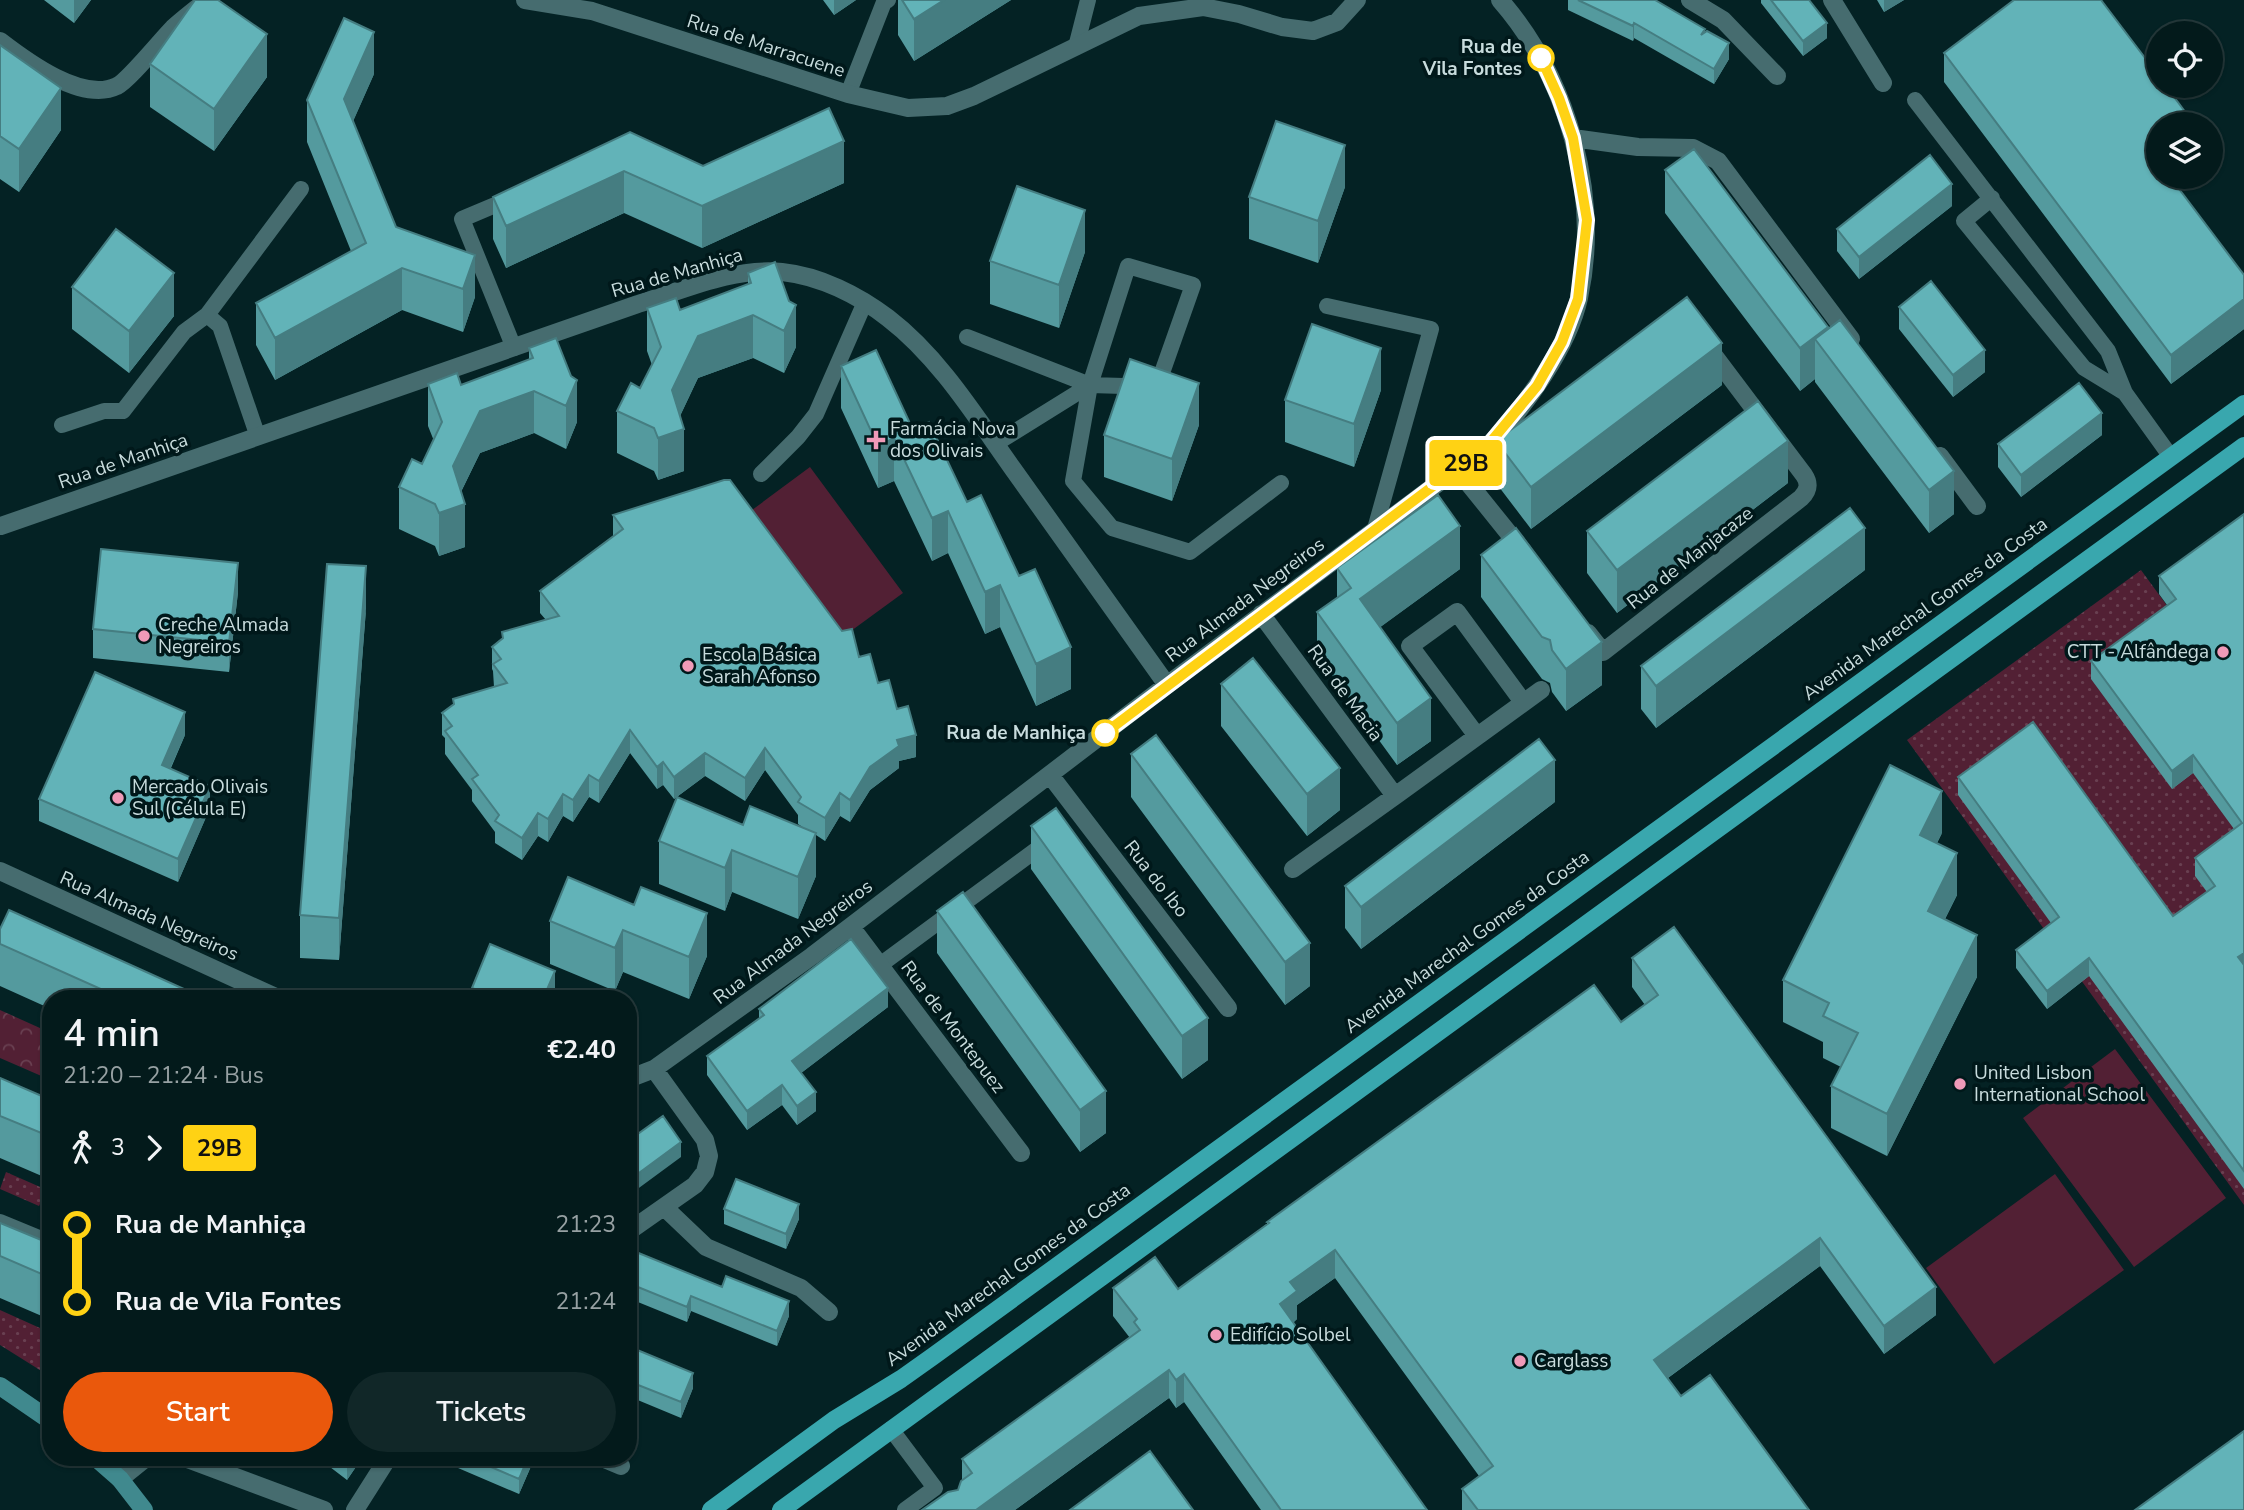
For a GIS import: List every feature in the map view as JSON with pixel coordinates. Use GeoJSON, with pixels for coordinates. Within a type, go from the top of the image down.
{"type":"FeatureCollection","features":[{"type":"Feature","properties":{"kind":"main road","name":"Avenida Marechal Gomes da Costa"},"geometry":{"type":"LineString","coordinates":[[711,1510],[834,1420],[932,1357],[2244,404]]}},
{"type":"Feature","properties":{"kind":"main road"},"geometry":{"type":"LineString","coordinates":[[780,1510],[2244,446]]}},
{"type":"Feature","properties":{"kind":"main road"},"geometry":{"type":"LineString","coordinates":[[0,1386],[42,1415]]}},
{"type":"Feature","properties":{"kind":"main road"},"geometry":{"type":"LineString","coordinates":[[105,1466],[120,1479],[144,1510]]}},
{"type":"Feature","properties":{"kind":"street"},"geometry":{"type":"LineString","coordinates":[[0,41],[35,68],[56,78],[95,90],[118,86],[174,27],[207,0]]}},
{"type":"Feature","properties":{"kind":"street","name":"Rua de Marracuene"},"geometry":{"type":"LineString","coordinates":[[525,0],[594,6],[848,94],[908,108],[947,106],[974,96],[1139,16],[1203,7],[1239,13],[1282,27],[1313,31],[1337,22],[1357,0]]}},
{"type":"Feature","properties":{"kind":"street","name":"Rua Almada Negreiros"},"geometry":{"type":"LineString","coordinates":[[637,1076],[654,1069],[850,927],[1261,614],[1457,469],[1489,444],[1537,386],[1562,342],[1578,299],[1587,220],[1573,138],[1559,98],[1541,57],[1517,20],[1500,0]]}},
{"type":"Feature","properties":{"kind":"street"},"geometry":{"type":"LineString","coordinates":[[1690,0],[1723,20],[1777,76]]}},
{"type":"Feature","properties":{"kind":"street"},"geometry":{"type":"LineString","coordinates":[[1832,0],[1883,83]]}},
{"type":"Feature","properties":{"kind":"street"},"geometry":{"type":"LineString","coordinates":[[1573,138],[1638,147],[1693,148],[1718,161],[1860,350]]}},
{"type":"Feature","properties":{"kind":"street","name":"Rua de Manhiça"},"geometry":{"type":"LineString","coordinates":[[0,526],[650,300],[740,273],[781,272],[820,281],[864,302],[888,318],[926,354],[995,444],[1167,685]]}},
{"type":"Feature","properties":{"kind":"street","name":"Rua de Manjacaze"},"geometry":{"type":"LineString","coordinates":[[1580,623],[1603,652],[1784,512],[1807,490],[1807,479],[1702,340]]}},
{"type":"Feature","properties":{"kind":"street"},"geometry":{"type":"LineString","coordinates":[[1927,439],[1977,506]]}},
{"type":"Feature","properties":{"kind":"street"},"geometry":{"type":"LineString","coordinates":[[1457,469],[1532,563]]}},
{"type":"Feature","properties":{"kind":"street"},"geometry":{"type":"LineString","coordinates":[[1477,736],[1410,646],[1457,612],[1523,702]]}},
{"type":"Feature","properties":{"kind":"street","name":"Rua de Macia"},"geometry":{"type":"LineString","coordinates":[[1261,614],[1395,796]]}},
{"type":"Feature","properties":{"kind":"street"},"geometry":{"type":"LineString","coordinates":[[1293,869],[1541,690]]}},
{"type":"Feature","properties":{"kind":"street","name":"Rua do Ibo"},"geometry":{"type":"LineString","coordinates":[[1050,775],[1228,1008]]}},
{"type":"Feature","properties":{"kind":"street","name":"Rua Almada Negreiros"},"geometry":{"type":"LineString","coordinates":[[0,871],[259,990]]}},
{"type":"Feature","properties":{"kind":"street","name":"Rua de Montepuez"},"geometry":{"type":"LineString","coordinates":[[850,927],[1021,1153]]}},
{"type":"Feature","properties":{"kind":"street"},"geometry":{"type":"LineString","coordinates":[[637,1226],[695,1185],[705,1172],[709,1156],[705,1140],[654,1069]]}},
{"type":"Feature","properties":{"kind":"street"},"geometry":{"type":"LineString","coordinates":[[664,1207],[706,1247],[801,1288],[829,1312]]}},
{"type":"Feature","properties":{"kind":"street"},"geometry":{"type":"LineString","coordinates":[[0,1223],[42,1240]]}},
{"type":"Feature","properties":{"kind":"street"},"geometry":{"type":"LineString","coordinates":[[120,1479],[136,1466]]}},
{"type":"Feature","properties":{"kind":"street"},"geometry":{"type":"LineString","coordinates":[[206,1466],[324,1510]]}},
{"type":"Feature","properties":{"kind":"street"},"geometry":{"type":"LineString","coordinates":[[355,1510],[383,1466]]}},
{"type":"Feature","properties":{"kind":"lane","name":"Rua de Marracuene"},"geometry":{"type":"LineString","coordinates":[[848,94],[884,2],[888,0]]}},
{"type":"Feature","properties":{"kind":"lane"},"geometry":{"type":"LineString","coordinates":[[1076,47],[1088,0]]}},
{"type":"Feature","properties":{"kind":"lane"},"geometry":{"type":"LineString","coordinates":[[1915,100],[2108,351],[2125,393],[2171,457]]}},
{"type":"Feature","properties":{"kind":"lane"},"geometry":{"type":"LineString","coordinates":[[62,425],[104,411],[123,411],[184,332],[207,315],[301,189]]}},
{"type":"Feature","properties":{"kind":"lane"},"geometry":{"type":"LineString","coordinates":[[514,348],[462,219],[523,193]]}},
{"type":"Feature","properties":{"kind":"lane"},"geometry":{"type":"LineString","coordinates":[[1992,198],[1964,221],[2084,368],[2125,393]]}},
{"type":"Feature","properties":{"kind":"lane"},"geometry":{"type":"LineString","coordinates":[[967,337],[1090,385],[1157,387],[1194,285],[1128,266],[1090,385],[1073,481],[1112,528],[1190,552],[1281,483]]}},
{"type":"Feature","properties":{"kind":"lane"},"geometry":{"type":"LineString","coordinates":[[761,474],[798,437],[816,414],[864,302]]}},
{"type":"Feature","properties":{"kind":"lane"},"geometry":{"type":"LineString","coordinates":[[1327,306],[1431,329],[1376,529]]}},
{"type":"Feature","properties":{"kind":"lane"},"geometry":{"type":"LineString","coordinates":[[207,315],[220,326],[258,436]]}},
{"type":"Feature","properties":{"kind":"lane"},"geometry":{"type":"LineString","coordinates":[[995,444],[1090,385]]}},
{"type":"Feature","properties":{"kind":"lane"},"geometry":{"type":"LineString","coordinates":[[880,965],[1040,847]]}},
{"type":"Feature","properties":{"kind":"lane"},"geometry":{"type":"LineString","coordinates":[[891,1429],[939,1493],[905,1510]]}},
{"type":"Feature","properties":{"kind":"green space"},"geometry":{"type":"Polygon","coordinates":[[[810,467],[903,593],[840,639],[748,513],[810,467]]]}},
{"type":"Feature","properties":{"kind":"green space"},"geometry":{"type":"Polygon","coordinates":[[[2141,570],[2244,711],[2244,1205],[1907,740],[2141,570]]]}},
{"type":"Feature","properties":{"kind":"green space"},"geometry":{"type":"Polygon","coordinates":[[[0,1010],[42,1029],[42,1076],[0,1058],[0,1010]]]}},
{"type":"Feature","properties":{"kind":"green space"},"geometry":{"type":"Polygon","coordinates":[[[2115,1049],[2226,1198],[2134,1267],[2023,1118],[2115,1049]]]}},
{"type":"Feature","properties":{"kind":"green space"},"geometry":{"type":"Polygon","coordinates":[[[6,1172],[42,1188],[42,1200],[39,1206],[0,1189],[6,1172]]]}},
{"type":"Feature","properties":{"kind":"green space"},"geometry":{"type":"Polygon","coordinates":[[[2055,1174],[2124,1270],[1994,1364],[1926,1268],[2055,1174]]]}},
{"type":"Feature","properties":{"kind":"green space"},"geometry":{"type":"Polygon","coordinates":[[[0,1310],[42,1329],[42,1371],[0,1345],[0,1310]]]}},
{"type":"Feature","properties":{"kind":"building"},"geometry":{"type":"Polygon","coordinates":[[[195,0],[218,0],[267,34],[214,109],[150,64],[195,0]]]}},
{"type":"Feature","properties":{"kind":"building"},"geometry":{"type":"Polygon","coordinates":[[[902,0],[944,0],[914,19],[902,0]]]}},
{"type":"Feature","properties":{"kind":"building"},"geometry":{"type":"Polygon","coordinates":[[[1578,0],[1655,0],[1705,29],[1701,35],[1707,31],[1729,43],[1714,69],[1634,23],[1633,26],[1578,0]]]}},
{"type":"Feature","properties":{"kind":"building"},"geometry":{"type":"Polygon","coordinates":[[[1771,0],[1809,0],[1827,23],[1803,41],[1771,0]]]}},
{"type":"Feature","properties":{"kind":"building"},"geometry":{"type":"Polygon","coordinates":[[[2014,0],[2101,0],[2146,59],[2146,98],[2175,98],[2185,112],[2146,112],[2146,189],[2179,189],[2244,275],[2244,299],[2171,355],[1944,53],[2014,0]]]}},
{"type":"Feature","properties":{"kind":"building"},"geometry":{"type":"Polygon","coordinates":[[[344,18],[374,32],[344,99],[396,227],[475,255],[463,289],[402,268],[275,338],[256,303],[366,243],[307,100],[344,18]]]}},
{"type":"Feature","properties":{"kind":"building"},"geometry":{"type":"Polygon","coordinates":[[[0,45],[61,88],[19,149],[0,136],[0,45]]]}},
{"type":"Feature","properties":{"kind":"building"},"geometry":{"type":"Polygon","coordinates":[[[829,108],[844,141],[702,206],[624,171],[506,226],[493,197],[630,132],[703,166],[829,108]]]}},
{"type":"Feature","properties":{"kind":"building"},"geometry":{"type":"Polygon","coordinates":[[[1276,121],[1345,145],[1318,221],[1249,197],[1276,121]]]}},
{"type":"Feature","properties":{"kind":"building"},"geometry":{"type":"Polygon","coordinates":[[[1694,149],[1828,327],[1800,348],[1665,170],[1694,149]]]}},
{"type":"Feature","properties":{"kind":"building"},"geometry":{"type":"Polygon","coordinates":[[[1930,155],[1952,184],[1859,257],[1837,229],[1930,155]]]}},
{"type":"Feature","properties":{"kind":"building"},"geometry":{"type":"Polygon","coordinates":[[[1017,186],[1085,210],[1059,285],[990,261],[1017,186]]]}},
{"type":"Feature","properties":{"kind":"building"},"geometry":{"type":"Polygon","coordinates":[[[116,229],[174,273],[129,331],[72,287],[116,229]]]}},
{"type":"Feature","properties":{"kind":"building"},"geometry":{"type":"Polygon","coordinates":[[[775,262],[789,301],[796,305],[784,331],[753,315],[698,336],[672,390],[684,429],[658,438],[654,428],[617,411],[631,383],[640,388],[661,347],[647,308],[676,298],[680,310],[751,283],[748,273],[775,262]]]}},
{"type":"Feature","properties":{"kind":"building"},"geometry":{"type":"Polygon","coordinates":[[[1931,281],[1985,350],[1953,375],[1899,307],[1931,281]]]}},
{"type":"Feature","properties":{"kind":"building"},"geometry":{"type":"Polygon","coordinates":[[[1687,297],[1722,343],[1531,487],[1496,441],[1687,297]]]}},
{"type":"Feature","properties":{"kind":"building"},"geometry":{"type":"Polygon","coordinates":[[[1840,320],[1954,471],[1929,490],[1815,339],[1840,320]]]}},
{"type":"Feature","properties":{"kind":"building"},"geometry":{"type":"Polygon","coordinates":[[[1312,324],[1381,348],[1354,424],[1285,400],[1312,324]]]}},
{"type":"Feature","properties":{"kind":"building"},"geometry":{"type":"Polygon","coordinates":[[[556,338],[571,376],[577,380],[566,406],[534,391],[480,411],[453,466],[465,504],[439,513],[435,504],[399,487],[412,459],[422,464],[442,422],[428,384],[457,373],[461,385],[533,358],[529,348],[556,338]]]}},
{"type":"Feature","properties":{"kind":"building"},"geometry":{"type":"Polygon","coordinates":[[[876,350],[913,430],[929,422],[967,502],[981,495],[1019,576],[1035,569],[1071,647],[1036,664],[1000,585],[985,592],[948,511],[932,518],[894,438],[878,446],[841,366],[876,350]]]}},
{"type":"Feature","properties":{"kind":"building"},"geometry":{"type":"Polygon","coordinates":[[[1130,359],[1199,383],[1172,459],[1104,435],[1130,359]]]}},
{"type":"Feature","properties":{"kind":"building"},"geometry":{"type":"Polygon","coordinates":[[[2079,383],[2102,413],[2021,475],[1998,444],[2079,383]]]}},
{"type":"Feature","properties":{"kind":"building"},"geometry":{"type":"Polygon","coordinates":[[[1758,401],[1788,441],[1617,570],[1587,531],[1758,401]]]}},
{"type":"Feature","properties":{"kind":"building"},"geometry":{"type":"Polygon","coordinates":[[[730,480],[842,631],[852,629],[859,657],[870,654],[878,683],[889,680],[897,709],[908,706],[916,735],[897,740],[899,746],[870,767],[850,800],[840,793],[825,818],[798,802],[801,797],[765,748],[745,778],[705,753],[674,777],[663,762],[657,767],[630,730],[599,781],[589,775],[573,800],[563,794],[548,819],[538,813],[522,838],[495,821],[499,815],[472,779],[478,775],[445,731],[452,726],[442,713],[454,704],[453,699],[507,683],[493,664],[501,659],[492,647],[503,638],[502,632],[559,616],[540,591],[623,529],[613,515],[730,480]]]}},
{"type":"Feature","properties":{"kind":"building"},"geometry":{"type":"Polygon","coordinates":[[[1438,495],[1460,526],[1360,599],[1431,698],[1397,723],[1317,612],[1351,588],[1337,568],[1438,495]]]}},
{"type":"Feature","properties":{"kind":"building"},"geometry":{"type":"Polygon","coordinates":[[[1850,508],[1865,528],[1656,686],[1641,666],[1850,508]]]}},
{"type":"Feature","properties":{"kind":"building"},"geometry":{"type":"Polygon","coordinates":[[[2244,514],[2244,953],[2238,957],[2244,965],[2244,1171],[2089,958],[2047,991],[2016,950],[2059,917],[1958,777],[2033,722],[2173,916],[2215,886],[2195,858],[2242,823],[2193,755],[2172,771],[2091,661],[2176,599],[2159,576],[2244,514]]]}},
{"type":"Feature","properties":{"kind":"building"},"geometry":{"type":"Polygon","coordinates":[[[1516,528],[1602,642],[1566,669],[1552,650],[1550,640],[1542,637],[1481,555],[1516,528]]]}},
{"type":"Feature","properties":{"kind":"building"},"geometry":{"type":"Polygon","coordinates":[[[101,549],[238,563],[229,643],[93,629],[101,549]]]}},
{"type":"Feature","properties":{"kind":"building"},"geometry":{"type":"Polygon","coordinates":[[[327,564],[366,566],[339,918],[300,915],[327,564]]]}},
{"type":"Feature","properties":{"kind":"building"},"geometry":{"type":"Polygon","coordinates":[[[1253,658],[1340,768],[1307,794],[1221,684],[1253,658]]]}},
{"type":"Feature","properties":{"kind":"building","name":"Mercado Olivais Sul (Célula E)"},"geometry":{"type":"Polygon","coordinates":[[[95,672],[185,712],[162,765],[210,786],[178,859],[39,799],[95,672]]]}},
{"type":"Feature","properties":{"kind":"building"},"geometry":{"type":"Polygon","coordinates":[[[1156,735],[1310,943],[1285,962],[1131,754],[1156,735]]]}},
{"type":"Feature","properties":{"kind":"building"},"geometry":{"type":"Polygon","coordinates":[[[1539,739],[1555,760],[1361,907],[1345,886],[1539,739]]]}},
{"type":"Feature","properties":{"kind":"building"},"geometry":{"type":"Polygon","coordinates":[[[1890,765],[1942,791],[1920,835],[1957,853],[1928,911],[1977,935],[1887,1114],[1831,1086],[1858,1033],[1823,1016],[1829,1003],[1783,980],[1890,765]]]}},
{"type":"Feature","properties":{"kind":"building"},"geometry":{"type":"Polygon","coordinates":[[[677,797],[743,825],[750,806],[816,833],[798,877],[732,850],[725,868],[659,841],[677,797]]]}},
{"type":"Feature","properties":{"kind":"building"},"geometry":{"type":"Polygon","coordinates":[[[1056,808],[1208,1018],[1182,1036],[1031,826],[1056,808]]]}},
{"type":"Feature","properties":{"kind":"building"},"geometry":{"type":"Polygon","coordinates":[[[568,877],[634,905],[641,887],[707,913],[689,957],[623,930],[615,948],[550,921],[568,877]]]}},
{"type":"Feature","properties":{"kind":"building"},"geometry":{"type":"Polygon","coordinates":[[[963,892],[1106,1091],[1080,1110],[937,911],[963,892]]]}},
{"type":"Feature","properties":{"kind":"building"},"geometry":{"type":"Polygon","coordinates":[[[9,910],[186,990],[103,990],[0,944],[0,929],[9,910]]]}},
{"type":"Feature","properties":{"kind":"building"},"geometry":{"type":"Polygon","coordinates":[[[1674,927],[1936,1287],[1884,1326],[1820,1238],[1654,1360],[1681,1396],[1710,1375],[1809,1510],[1478,1510],[1462,1489],[1493,1466],[1335,1250],[1290,1282],[1297,1291],[1280,1304],[1427,1510],[1281,1510],[1184,1374],[1176,1380],[1169,1370],[976,1510],[922,1510],[948,1492],[958,1490],[961,1481],[972,1473],[962,1459],[1140,1330],[1134,1322],[1137,1319],[1113,1288],[1155,1257],[1178,1289],[1594,985],[1621,1022],[1658,995],[1632,958],[1674,927]]]}},
{"type":"Feature","properties":{"kind":"building"},"geometry":{"type":"Polygon","coordinates":[[[851,939],[888,988],[792,1061],[816,1092],[797,1106],[782,1085],[747,1111],[707,1056],[764,1015],[759,1009],[851,939]]]}},
{"type":"Feature","properties":{"kind":"building"},"geometry":{"type":"Polygon","coordinates":[[[490,944],[555,971],[547,990],[472,988],[490,944]]]}},
{"type":"Feature","properties":{"kind":"building"},"geometry":{"type":"Polygon","coordinates":[[[0,1078],[42,1096],[42,1133],[0,1116],[0,1078]]]}},
{"type":"Feature","properties":{"kind":"building"},"geometry":{"type":"Polygon","coordinates":[[[663,1116],[681,1142],[637,1174],[637,1135],[663,1116]]]}},
{"type":"Feature","properties":{"kind":"building"},"geometry":{"type":"Polygon","coordinates":[[[736,1179],[799,1204],[786,1234],[724,1209],[736,1179]]]}},
{"type":"Feature","properties":{"kind":"building"},"geometry":{"type":"Polygon","coordinates":[[[0,1223],[42,1240],[42,1274],[0,1256],[0,1223]]]}},
{"type":"Feature","properties":{"kind":"building"},"geometry":{"type":"Polygon","coordinates":[[[637,1252],[722,1287],[726,1276],[789,1301],[777,1331],[691,1296],[687,1307],[637,1287],[637,1252]]]}},
{"type":"Feature","properties":{"kind":"building"},"geometry":{"type":"Polygon","coordinates":[[[637,1350],[693,1373],[681,1402],[637,1385],[637,1350]]]}},
{"type":"Feature","properties":{"kind":"building"},"geometry":{"type":"Polygon","coordinates":[[[2244,1431],[2244,1510],[2135,1510],[2244,1431]]]}},
{"type":"Feature","properties":{"kind":"building"},"geometry":{"type":"Polygon","coordinates":[[[1150,1451],[1193,1510],[1070,1510],[1150,1451]]]}},
{"type":"Feature","properties":{"kind":"building"},"geometry":{"type":"Polygon","coordinates":[[[489,1466],[525,1466],[519,1479],[489,1466]]]}},
{"type":"Feature","properties":{"kind":"bus line","name":"29B"},"geometry":{"type":"LineString","coordinates":[[1105,733],[1489,444],[1537,386],[1562,342],[1578,299],[1587,220],[1573,138],[1541,58]]}},
{"type":"Feature","properties":{"kind":"place","name":"Rua de Vila Fontes"},"geometry":{"type":"Point","coordinates":[1541,58]}},
{"type":"Feature","properties":{"kind":"place","name":"Farmácia Nova dos Olivais"},"geometry":{"type":"Point","coordinates":[876,440]}},
{"type":"Feature","properties":{"kind":"place","name":"Creche Almada Negreiros"},"geometry":{"type":"Point","coordinates":[144,636]}},
{"type":"Feature","properties":{"kind":"place","name":"CTT - Alfândega"},"geometry":{"type":"Point","coordinates":[2223,652]}},
{"type":"Feature","properties":{"kind":"place","name":"Escola Básica Sarah Afonso"},"geometry":{"type":"Point","coordinates":[688,666]}},
{"type":"Feature","properties":{"kind":"place","name":"Rua de Manhiça"},"geometry":{"type":"Point","coordinates":[1105,733]}},
{"type":"Feature","properties":{"kind":"place","name":"Mercado Olivais Sul (Célula E)"},"geometry":{"type":"Point","coordinates":[118,798]}},
{"type":"Feature","properties":{"kind":"place","name":"United Lisbon International School"},"geometry":{"type":"Point","coordinates":[1960,1084]}},
{"type":"Feature","properties":{"kind":"place","name":"Edifício Solbel"},"geometry":{"type":"Point","coordinates":[1216,1335]}},
{"type":"Feature","properties":{"kind":"place","name":"Carglass"},"geometry":{"type":"Point","coordinates":[1520,1361]}}]}
